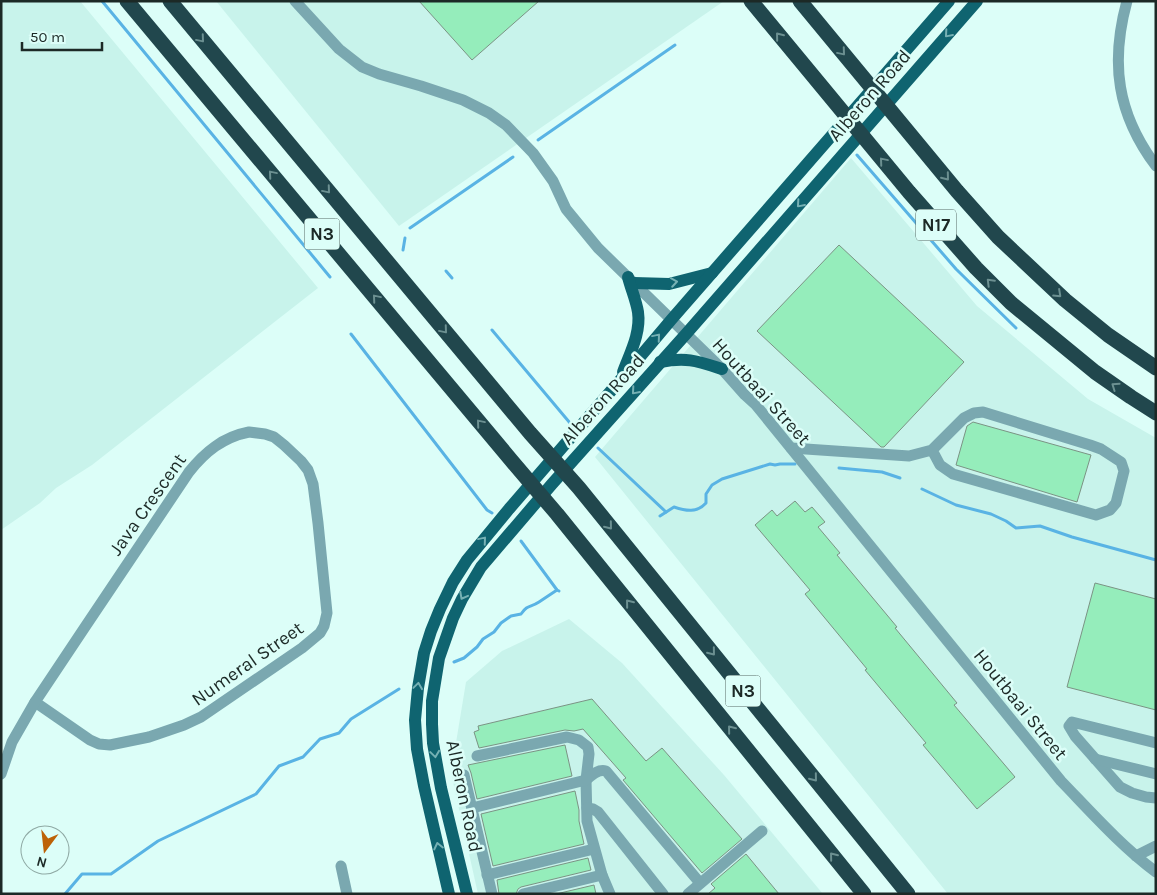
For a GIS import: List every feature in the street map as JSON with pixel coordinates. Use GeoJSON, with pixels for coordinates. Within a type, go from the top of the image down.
{"type":"FeatureCollection","features":[{"type":"Feature","properties":{"kind":"highway","name":"N3"},"geometry":{"type":"LineString","coordinates":[[170,1],[530,432],[579,488],[908,894]]}},
{"type":"Feature","properties":{"kind":"highway","name":"N17"},"geometry":{"type":"LineString","coordinates":[[751,1],[909,192],[976,268],[1011,303],[1095,372],[1156,413]]}},
{"type":"Feature","properties":{"kind":"highway","name":"N17"},"geometry":{"type":"LineString","coordinates":[[800,1],[957,191],[998,236],[1065,300],[1108,335],[1156,368]]}},
{"type":"Feature","properties":{"kind":"highway","name":"N3"},"geometry":{"type":"LineString","coordinates":[[128,4],[557,514],[864,894]]}},
{"type":"Feature","properties":{"kind":"main road","name":"Alberon Road"},"geometry":{"type":"LineString","coordinates":[[449,894],[424,786],[417,749],[415,720],[424,653],[431,631],[453,582],[467,560],[509,509],[949,1]]}},
{"type":"Feature","properties":{"kind":"main road","name":"Alberon Road"},"geometry":{"type":"LineString","coordinates":[[467,894],[441,788],[433,742],[432,701],[439,658],[462,599],[481,567],[552,484],[686,334],[976,1]]}},
{"type":"Feature","properties":{"kind":"main road"},"geometry":{"type":"LineString","coordinates":[[619,382],[637,333],[639,322],[631,280],[669,284],[713,273]]}},
{"type":"Feature","properties":{"kind":"main road"},"geometry":{"type":"LineString","coordinates":[[660,362],[682,359],[694,360],[722,369]]}},
{"type":"Feature","properties":{"kind":"street","name":"Houtbaai Street"},"geometry":{"type":"LineString","coordinates":[[295,1],[338,49],[362,67],[463,100],[489,113],[506,125],[533,153],[552,181],[566,209],[598,248],[722,369],[744,395],[756,405],[1061,781],[1103,825],[1156,872]]}},
{"type":"Feature","properties":{"kind":"street"},"geometry":{"type":"LineString","coordinates":[[1127,1],[1118,48],[1120,90],[1135,135],[1156,166]]}},
{"type":"Feature","properties":{"kind":"street"},"geometry":{"type":"LineString","coordinates":[[791,448],[909,456],[932,450],[964,418],[974,413],[983,412],[1101,449],[1121,462],[1124,471],[1116,503],[1110,510],[1096,515],[953,474],[940,465],[932,450]]}},
{"type":"Feature","properties":{"kind":"street","name":"Java Crescent"},"geometry":{"type":"LineString","coordinates":[[1,774],[12,742],[35,702],[189,472],[210,449],[230,437],[257,432],[274,437],[301,461],[308,470],[313,484],[322,558]]}},
{"type":"Feature","properties":{"kind":"street","name":"Numeral Street"},"geometry":{"type":"LineString","coordinates":[[35,702],[90,740],[110,745],[149,737],[201,717],[316,637],[324,626],[327,613],[322,558]]}},
{"type":"Feature","properties":{"kind":"street"},"geometry":{"type":"LineString","coordinates":[[1156,743],[1072,722],[1069,726],[1075,736],[1120,787],[1146,798],[1156,798]]}},
{"type":"Feature","properties":{"kind":"street"},"geometry":{"type":"LineString","coordinates":[[477,756],[567,737],[578,740],[588,747],[586,780],[587,821],[602,875],[610,894]]}},
{"type":"Feature","properties":{"kind":"street"},"geometry":{"type":"LineString","coordinates":[[1096,759],[1156,774]]}},
{"type":"Feature","properties":{"kind":"street"},"geometry":{"type":"LineString","coordinates":[[472,808],[586,780],[598,771],[606,771],[700,883]]}},
{"type":"Feature","properties":{"kind":"street"},"geometry":{"type":"LineString","coordinates":[[464,775],[492,894]]}},
{"type":"Feature","properties":{"kind":"street"},"geometry":{"type":"LineString","coordinates":[[587,808],[593,808],[598,812],[663,894]]}},
{"type":"Feature","properties":{"kind":"street"},"geometry":{"type":"LineString","coordinates":[[688,894],[762,831]]}},
{"type":"Feature","properties":{"kind":"street"},"geometry":{"type":"LineString","coordinates":[[1136,856],[1156,846]]}},
{"type":"Feature","properties":{"kind":"street"},"geometry":{"type":"LineString","coordinates":[[487,875],[594,849]]}},
{"type":"Feature","properties":{"kind":"street"},"geometry":{"type":"LineString","coordinates":[[341,866],[347,894]]}},
{"type":"Feature","properties":{"kind":"street"},"geometry":{"type":"LineString","coordinates":[[523,894],[602,875]]}},
{"type":"Feature","properties":{"kind":"shaded area"},"geometry":{"type":"Polygon","coordinates":[[[1,1],[80,1],[318,288],[92,465],[56,488],[40,503],[1,530],[1,1]]]}},
{"type":"Feature","properties":{"kind":"shaded area"},"geometry":{"type":"Polygon","coordinates":[[[216,1],[724,1],[399,226],[216,1]]]}},
{"type":"Feature","properties":{"kind":"shaded area"},"geometry":{"type":"Polygon","coordinates":[[[851,158],[977,306],[1088,399],[1156,438],[1156,894],[948,894],[595,457],[851,158]]]}},
{"type":"Feature","properties":{"kind":"shaded area"},"geometry":{"type":"Polygon","coordinates":[[[569,619],[622,663],[724,775],[823,894],[478,894],[451,773],[466,682],[502,651],[569,619]]]}},
{"type":"Feature","properties":{"kind":"building"},"geometry":{"type":"Polygon","coordinates":[[[419,1],[539,1],[472,60],[419,1]]]}},
{"type":"Feature","properties":{"kind":"building"},"geometry":{"type":"Polygon","coordinates":[[[839,245],[964,362],[884,447],[881,447],[757,331],[839,245]]]}},
{"type":"Feature","properties":{"kind":"building"},"geometry":{"type":"Polygon","coordinates":[[[973,422],[1091,455],[1077,502],[956,465],[967,426],[973,422]]]}},
{"type":"Feature","properties":{"kind":"building"},"geometry":{"type":"Polygon","coordinates":[[[795,501],[805,512],[812,507],[825,522],[818,527],[840,553],[837,555],[957,703],[954,705],[1015,777],[977,809],[923,745],[926,743],[805,594],[810,590],[755,525],[772,510],[777,516],[795,501]]]}},
{"type":"Feature","properties":{"kind":"building"},"geometry":{"type":"Polygon","coordinates":[[[1095,583],[1156,599],[1156,710],[1067,687],[1095,583]]]}},
{"type":"Feature","properties":{"kind":"building"},"geometry":{"type":"Polygon","coordinates":[[[592,699],[646,761],[662,748],[742,839],[702,873],[623,780],[626,778],[583,729],[565,730],[479,748],[474,732],[479,730],[478,726],[592,699]]]}},
{"type":"Feature","properties":{"kind":"building"},"geometry":{"type":"Polygon","coordinates":[[[565,745],[572,776],[477,799],[468,765],[565,745]]]}},
{"type":"Feature","properties":{"kind":"building"},"geometry":{"type":"Polygon","coordinates":[[[575,791],[584,844],[493,866],[481,814],[575,791]]]}},
{"type":"Feature","properties":{"kind":"building"},"geometry":{"type":"Polygon","coordinates":[[[746,854],[779,894],[708,894],[715,888],[711,884],[746,854]]]}},
{"type":"Feature","properties":{"kind":"building"},"geometry":{"type":"Polygon","coordinates":[[[588,858],[591,870],[521,887],[516,894],[499,894],[497,880],[588,858]]]}},
{"type":"Feature","properties":{"kind":"building"},"geometry":{"type":"Polygon","coordinates":[[[594,885],[596,894],[556,894],[594,885]]]}},
{"type":"Feature","properties":{"kind":"waterway"},"geometry":{"type":"LineString","coordinates":[[102,1],[330,277]]}},
{"type":"Feature","properties":{"kind":"waterway"},"geometry":{"type":"LineString","coordinates":[[538,140],[675,45]]}},
{"type":"Feature","properties":{"kind":"waterway"},"geometry":{"type":"LineString","coordinates":[[857,155],[956,269],[1016,328]]}},
{"type":"Feature","properties":{"kind":"waterway"},"geometry":{"type":"LineString","coordinates":[[410,228],[513,157]]}},
{"type":"Feature","properties":{"kind":"waterway"},"geometry":{"type":"LineString","coordinates":[[403,250],[405,238]]}},
{"type":"Feature","properties":{"kind":"waterway"},"geometry":{"type":"LineString","coordinates":[[446,271],[452,278]]}},
{"type":"Feature","properties":{"kind":"waterway"},"geometry":{"type":"LineString","coordinates":[[492,330],[570,423]]}},
{"type":"Feature","properties":{"kind":"waterway"},"geometry":{"type":"LineString","coordinates":[[351,334],[487,510],[492,513]]}},
{"type":"Feature","properties":{"kind":"waterway"},"geometry":{"type":"LineString","coordinates":[[598,448],[666,512]]}},
{"type":"Feature","properties":{"kind":"waterway"},"geometry":{"type":"LineString","coordinates":[[660,516],[674,507],[695,510],[703,506],[706,503],[706,494],[712,485],[722,479],[770,464],[795,464]]}},
{"type":"Feature","properties":{"kind":"waterway"},"geometry":{"type":"LineString","coordinates":[[839,468],[882,472],[900,478]]}},
{"type":"Feature","properties":{"kind":"waterway"},"geometry":{"type":"LineString","coordinates":[[922,489],[956,505],[991,514],[1016,528],[1040,526],[1072,537],[1156,560]]}},
{"type":"Feature","properties":{"kind":"waterway"},"geometry":{"type":"LineString","coordinates":[[521,541],[559,591]]}},
{"type":"Feature","properties":{"kind":"waterway"},"geometry":{"type":"LineString","coordinates":[[454,662],[464,658],[483,639],[494,632],[501,623],[511,616],[521,614],[527,607],[536,604],[557,590]]}},
{"type":"Feature","properties":{"kind":"waterway"},"geometry":{"type":"LineString","coordinates":[[65,894],[82,874],[111,874],[158,841],[256,794],[279,766],[303,757],[320,739],[339,733],[351,719],[399,689]]}}]}
